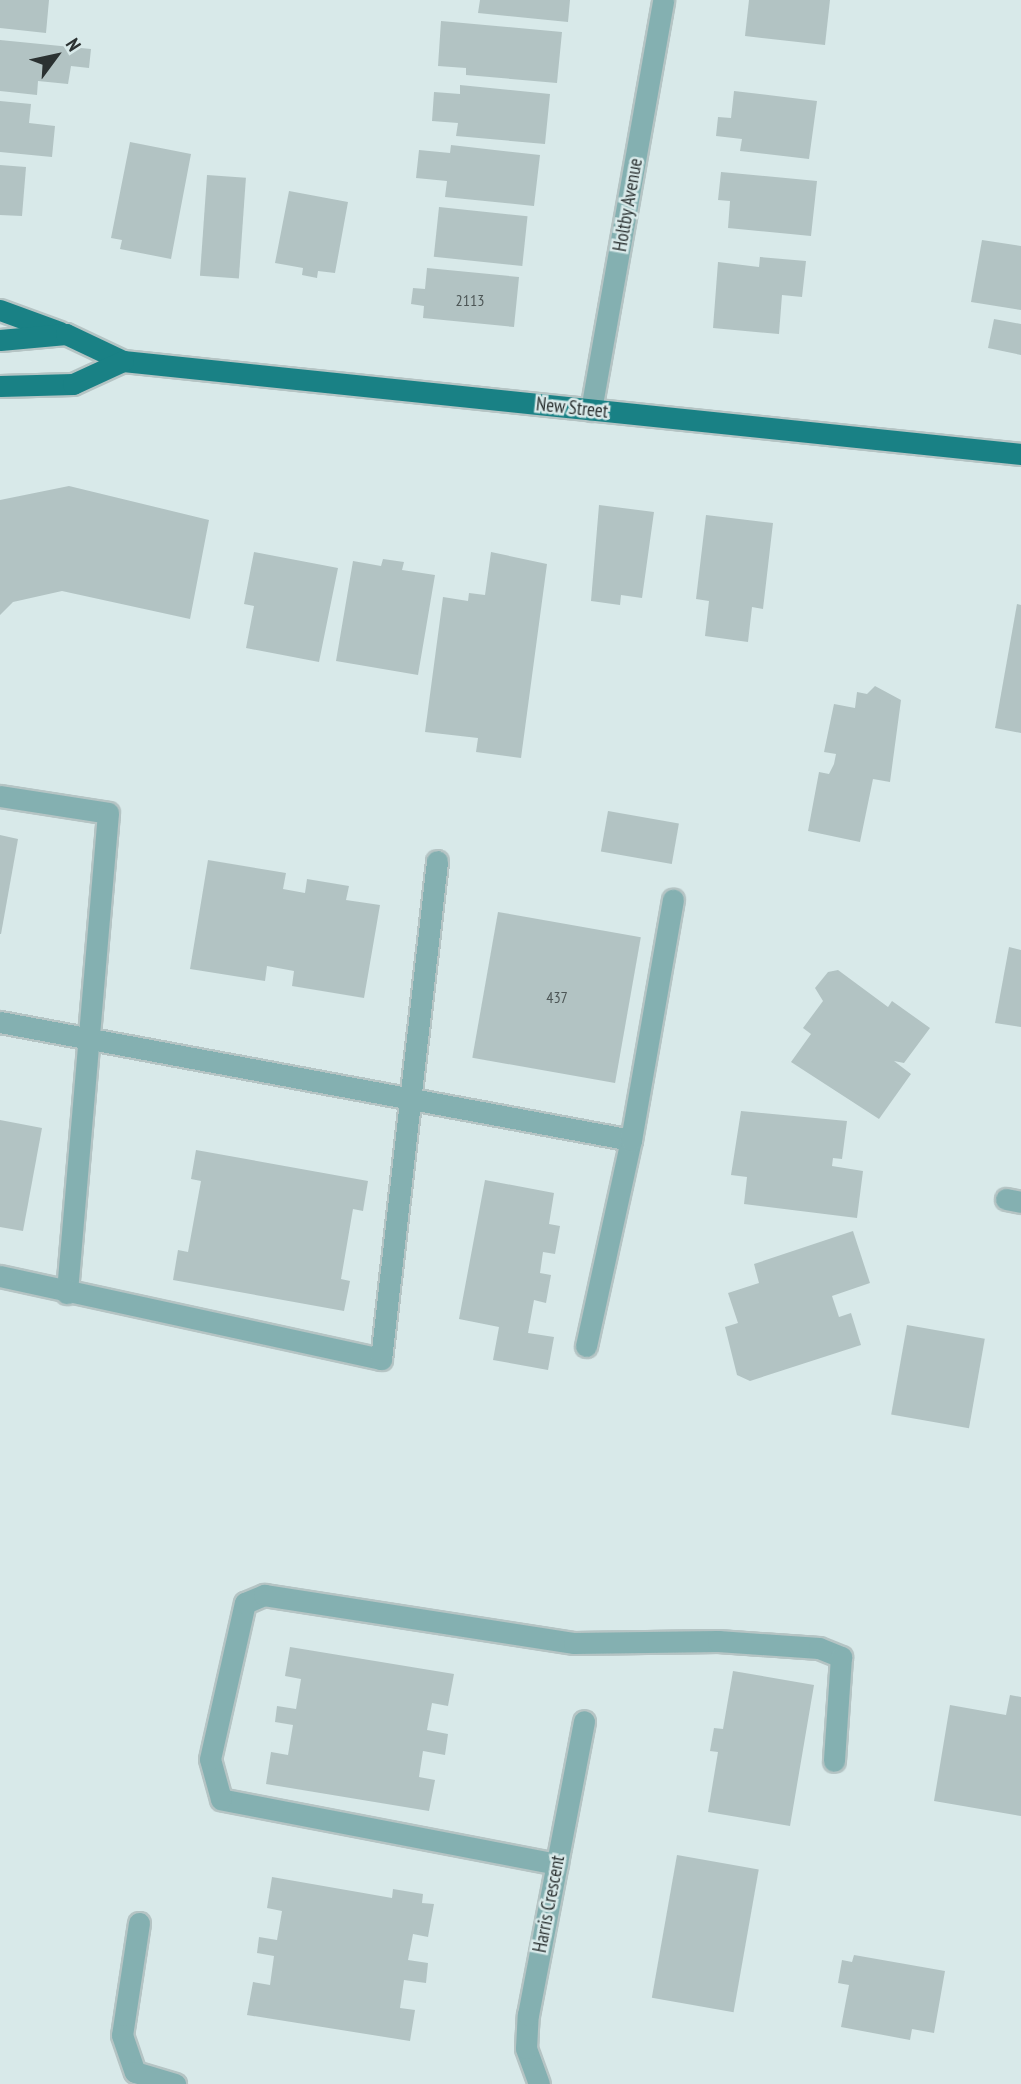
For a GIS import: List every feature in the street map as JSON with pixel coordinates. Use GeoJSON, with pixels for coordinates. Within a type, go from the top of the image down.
{"type":"FeatureCollection","features":[{"type":"Feature","properties":{"kind":"main road","name":"New Street"},"geometry":{"type":"LineString","coordinates":[[0,310],[66,334],[123,361],[1021,454]]}},
{"type":"Feature","properties":{"kind":"main road"},"geometry":{"type":"LineString","coordinates":[[0,340],[66,334]]}},
{"type":"Feature","properties":{"kind":"main road"},"geometry":{"type":"LineString","coordinates":[[0,386],[73,384],[123,361]]}},
{"type":"Feature","properties":{"kind":"street","name":"Holtby Avenue"},"geometry":{"type":"LineString","coordinates":[[592,410],[663,0]]}},
{"type":"Feature","properties":{"kind":"street"},"geometry":{"type":"LineString","coordinates":[[0,796],[108,813],[85,1038],[67,1293]]}},
{"type":"Feature","properties":{"kind":"street"},"geometry":{"type":"LineString","coordinates":[[0,1276],[67,1293],[381,1359],[437,861]]}},
{"type":"Feature","properties":{"kind":"street"},"geometry":{"type":"LineString","coordinates":[[586,1346],[631,1140],[673,900]]}},
{"type":"Feature","properties":{"kind":"street"},"geometry":{"type":"LineString","coordinates":[[0,1022],[631,1140]]}},
{"type":"Feature","properties":{"kind":"street"},"geometry":{"type":"LineString","coordinates":[[557,1864],[221,1799],[211,1759],[245,1604],[264,1595],[575,1643],[718,1641],[819,1648],[841,1657],[834,1761]]}},
{"type":"Feature","properties":{"kind":"street","name":"Harris Crescent"},"geometry":{"type":"LineString","coordinates":[[533,2081],[526,2048],[528,2015],[583,1721]]}},
{"type":"Feature","properties":{"kind":"street"},"geometry":{"type":"LineString","coordinates":[[139,1923],[122,2035],[135,2072],[176,2084]]}},
{"type":"Feature","properties":{"kind":"building"},"geometry":{"type":"Polygon","coordinates":[[[0,0],[49,0],[46,33],[0,28],[0,0]]]}},
{"type":"Feature","properties":{"kind":"building"},"geometry":{"type":"Polygon","coordinates":[[[480,0],[570,0],[568,22],[478,13],[480,0]]]}},
{"type":"Feature","properties":{"kind":"building"},"geometry":{"type":"Polygon","coordinates":[[[749,0],[830,0],[825,45],[745,36],[749,0]]]}},
{"type":"Feature","properties":{"kind":"building"},"geometry":{"type":"Polygon","coordinates":[[[441,21],[562,32],[557,83],[466,75],[466,68],[438,66],[441,21]]]}},
{"type":"Feature","properties":{"kind":"building"},"geometry":{"type":"Polygon","coordinates":[[[0,40],[91,49],[89,68],[71,66],[68,84],[38,81],[37,95],[0,91],[0,40]]]}},
{"type":"Feature","properties":{"kind":"building"},"geometry":{"type":"Polygon","coordinates":[[[460,85],[550,94],[545,144],[456,136],[458,123],[432,121],[434,92],[460,94],[460,85]]]}},
{"type":"Feature","properties":{"kind":"building"},"geometry":{"type":"Polygon","coordinates":[[[734,91],[817,101],[809,159],[740,151],[742,139],[716,136],[718,117],[731,118],[734,91]]]}},
{"type":"Feature","properties":{"kind":"building"},"geometry":{"type":"Polygon","coordinates":[[[0,101],[31,104],[29,123],[55,126],[52,157],[0,152],[0,101]]]}},
{"type":"Feature","properties":{"kind":"building"},"geometry":{"type":"Polygon","coordinates":[[[130,142],[191,154],[171,259],[120,249],[122,240],[111,238],[130,142]]]}},
{"type":"Feature","properties":{"kind":"building"},"geometry":{"type":"Polygon","coordinates":[[[451,145],[540,155],[534,206],[445,197],[447,181],[416,178],[419,150],[450,153],[451,145]]]}},
{"type":"Feature","properties":{"kind":"building"},"geometry":{"type":"Polygon","coordinates":[[[0,165],[26,167],[22,216],[0,215],[0,165]]]}},
{"type":"Feature","properties":{"kind":"building"},"geometry":{"type":"Polygon","coordinates":[[[721,172],[817,181],[811,236],[728,228],[730,201],[718,200],[721,172]]]}},
{"type":"Feature","properties":{"kind":"building"},"geometry":{"type":"Polygon","coordinates":[[[207,175],[246,178],[239,278],[200,276],[207,175]]]}},
{"type":"Feature","properties":{"kind":"building"},"geometry":{"type":"Polygon","coordinates":[[[289,191],[348,202],[335,273],[318,271],[317,278],[302,275],[303,268],[275,263],[289,191]]]}},
{"type":"Feature","properties":{"kind":"building"},"geometry":{"type":"Polygon","coordinates":[[[439,207],[528,216],[522,266],[434,257],[439,207]]]}},
{"type":"Feature","properties":{"kind":"building"},"geometry":{"type":"Polygon","coordinates":[[[982,240],[1021,246],[1021,310],[971,302],[982,240]]]}},
{"type":"Feature","properties":{"kind":"building"},"geometry":{"type":"Polygon","coordinates":[[[760,257],[806,261],[802,297],[782,295],[779,334],[713,328],[718,262],[759,267],[760,257]]]}},
{"type":"Feature","properties":{"kind":"building"},"geometry":{"type":"Polygon","coordinates":[[[427,268],[519,277],[514,327],[423,318],[424,306],[411,304],[413,288],[425,289],[427,268]]]}},
{"type":"Feature","properties":{"kind":"building"},"geometry":{"type":"Polygon","coordinates":[[[994,319],[1021,324],[1021,355],[988,348],[994,319]]]}},
{"type":"Feature","properties":{"kind":"building"},"geometry":{"type":"Polygon","coordinates":[[[69,486],[209,520],[190,619],[62,591],[13,602],[0,615],[0,500],[69,486]]]}},
{"type":"Feature","properties":{"kind":"building"},"geometry":{"type":"Polygon","coordinates":[[[599,505],[654,512],[642,598],[621,595],[620,605],[591,601],[599,505]]]}},
{"type":"Feature","properties":{"kind":"building"},"geometry":{"type":"Polygon","coordinates":[[[706,515],[773,523],[763,609],[752,607],[748,642],[705,636],[709,601],[696,599],[706,515]]]}},
{"type":"Feature","properties":{"kind":"building"},"geometry":{"type":"Polygon","coordinates":[[[254,552],[338,568],[319,662],[246,648],[254,606],[244,604],[254,552]]]}},
{"type":"Feature","properties":{"kind":"building"},"geometry":{"type":"Polygon","coordinates":[[[491,552],[547,564],[521,758],[476,752],[478,738],[425,732],[443,597],[468,601],[469,593],[485,595],[491,552]]]}},
{"type":"Feature","properties":{"kind":"building"},"geometry":{"type":"Polygon","coordinates":[[[383,559],[404,562],[402,570],[435,575],[418,675],[336,661],[353,561],[381,566],[383,559]]]}},
{"type":"Feature","properties":{"kind":"building"},"geometry":{"type":"Polygon","coordinates":[[[1017,604],[1021,605],[1021,733],[995,728],[1017,604]]]}},
{"type":"Feature","properties":{"kind":"building"},"geometry":{"type":"Polygon","coordinates":[[[875,686],[901,700],[890,782],[873,779],[860,842],[808,831],[819,772],[829,774],[834,764],[836,754],[824,752],[834,704],[855,708],[857,692],[867,694],[875,686]]]}},
{"type":"Feature","properties":{"kind":"building"},"geometry":{"type":"Polygon","coordinates":[[[608,811],[679,824],[672,864],[601,851],[608,811]]]}},
{"type":"Feature","properties":{"kind":"building"},"geometry":{"type":"Polygon","coordinates":[[[0,835],[18,839],[1,934],[0,934],[0,835]]]}},
{"type":"Feature","properties":{"kind":"building"},"geometry":{"type":"Polygon","coordinates":[[[208,860],[286,873],[283,889],[305,893],[307,879],[349,886],[346,900],[380,905],[364,998],[292,986],[294,971],[267,966],[265,981],[190,969],[208,860]]]}},
{"type":"Feature","properties":{"kind":"building"},"geometry":{"type":"Polygon","coordinates":[[[498,912],[641,937],[615,1083],[472,1058],[498,912]]]}},
{"type":"Feature","properties":{"kind":"building"},"geometry":{"type":"Polygon","coordinates":[[[1009,947],[1021,950],[1021,1027],[995,1023],[1009,947]]]}},
{"type":"Feature","properties":{"kind":"building"},"geometry":{"type":"Polygon","coordinates":[[[838,970],[888,1007],[892,1001],[930,1028],[904,1063],[894,1061],[911,1074],[879,1119],[791,1062],[811,1034],[803,1028],[823,1001],[815,988],[828,972],[838,970]]]}},
{"type":"Feature","properties":{"kind":"building"},"geometry":{"type":"Polygon","coordinates":[[[741,1111],[847,1121],[842,1159],[833,1158],[832,1166],[863,1171],[857,1218],[744,1204],[747,1177],[731,1175],[741,1111]]]}},
{"type":"Feature","properties":{"kind":"building"},"geometry":{"type":"Polygon","coordinates":[[[0,1120],[42,1128],[23,1231],[0,1227],[0,1120]]]}},
{"type":"Feature","properties":{"kind":"building"},"geometry":{"type":"Polygon","coordinates":[[[196,1150],[368,1181],[363,1211],[353,1209],[341,1279],[350,1281],[344,1311],[173,1280],[178,1250],[188,1252],[201,1181],[191,1179],[196,1150]]]}},
{"type":"Feature","properties":{"kind":"building"},"geometry":{"type":"Polygon","coordinates":[[[485,1180],[554,1193],[549,1224],[560,1226],[555,1254],[543,1252],[540,1273],[551,1275],[546,1303],[534,1300],[528,1333],[554,1337],[548,1370],[493,1360],[499,1327],[459,1319],[485,1180]]]}},
{"type":"Feature","properties":{"kind":"building"},"geometry":{"type":"Polygon","coordinates":[[[853,1231],[870,1283],[832,1296],[839,1317],[851,1313],[861,1345],[750,1381],[737,1375],[725,1327],[738,1323],[728,1293],[759,1283],[754,1264],[853,1231]]]}},
{"type":"Feature","properties":{"kind":"building"},"geometry":{"type":"Polygon","coordinates":[[[907,1325],[985,1339],[969,1428],[891,1415],[907,1325]]]}},
{"type":"Feature","properties":{"kind":"building"},"geometry":{"type":"Polygon","coordinates":[[[290,1647],[454,1674],[448,1706],[432,1703],[427,1730],[448,1734],[445,1755],[423,1751],[419,1777],[435,1780],[429,1811],[266,1784],[271,1752],[288,1755],[293,1725],[275,1722],[277,1706],[296,1709],[301,1679],[285,1676],[290,1647]]]}},
{"type":"Feature","properties":{"kind":"building"},"geometry":{"type":"Polygon","coordinates":[[[733,1671],[814,1685],[790,1826],[708,1812],[718,1752],[710,1751],[714,1728],[723,1729],[733,1671]]]}},
{"type":"Feature","properties":{"kind":"building"},"geometry":{"type":"Polygon","coordinates":[[[1010,1695],[1021,1697],[1021,1816],[934,1801],[950,1705],[1006,1715],[1010,1695]]]}},
{"type":"Feature","properties":{"kind":"building"},"geometry":{"type":"Polygon","coordinates":[[[677,1855],[759,1869],[734,2012],[652,1998],[677,1855]]]}},
{"type":"Feature","properties":{"kind":"building"},"geometry":{"type":"Polygon","coordinates":[[[272,1877],[392,1898],[393,1889],[423,1894],[422,1903],[434,1904],[428,1937],[413,1934],[408,1960],[428,1963],[426,1983],[404,1980],[400,2008],[415,2010],[410,2041],[247,2015],[253,1982],[270,1985],[274,1956],[257,1953],[259,1937],[277,1940],[282,1911],[267,1908],[272,1877]]]}},
{"type":"Feature","properties":{"kind":"building"},"geometry":{"type":"Polygon","coordinates":[[[854,1955],[945,1971],[934,2033],[912,2029],[910,2040],[841,2027],[849,1985],[838,1983],[842,1960],[852,1962],[854,1955]]]}}]}
